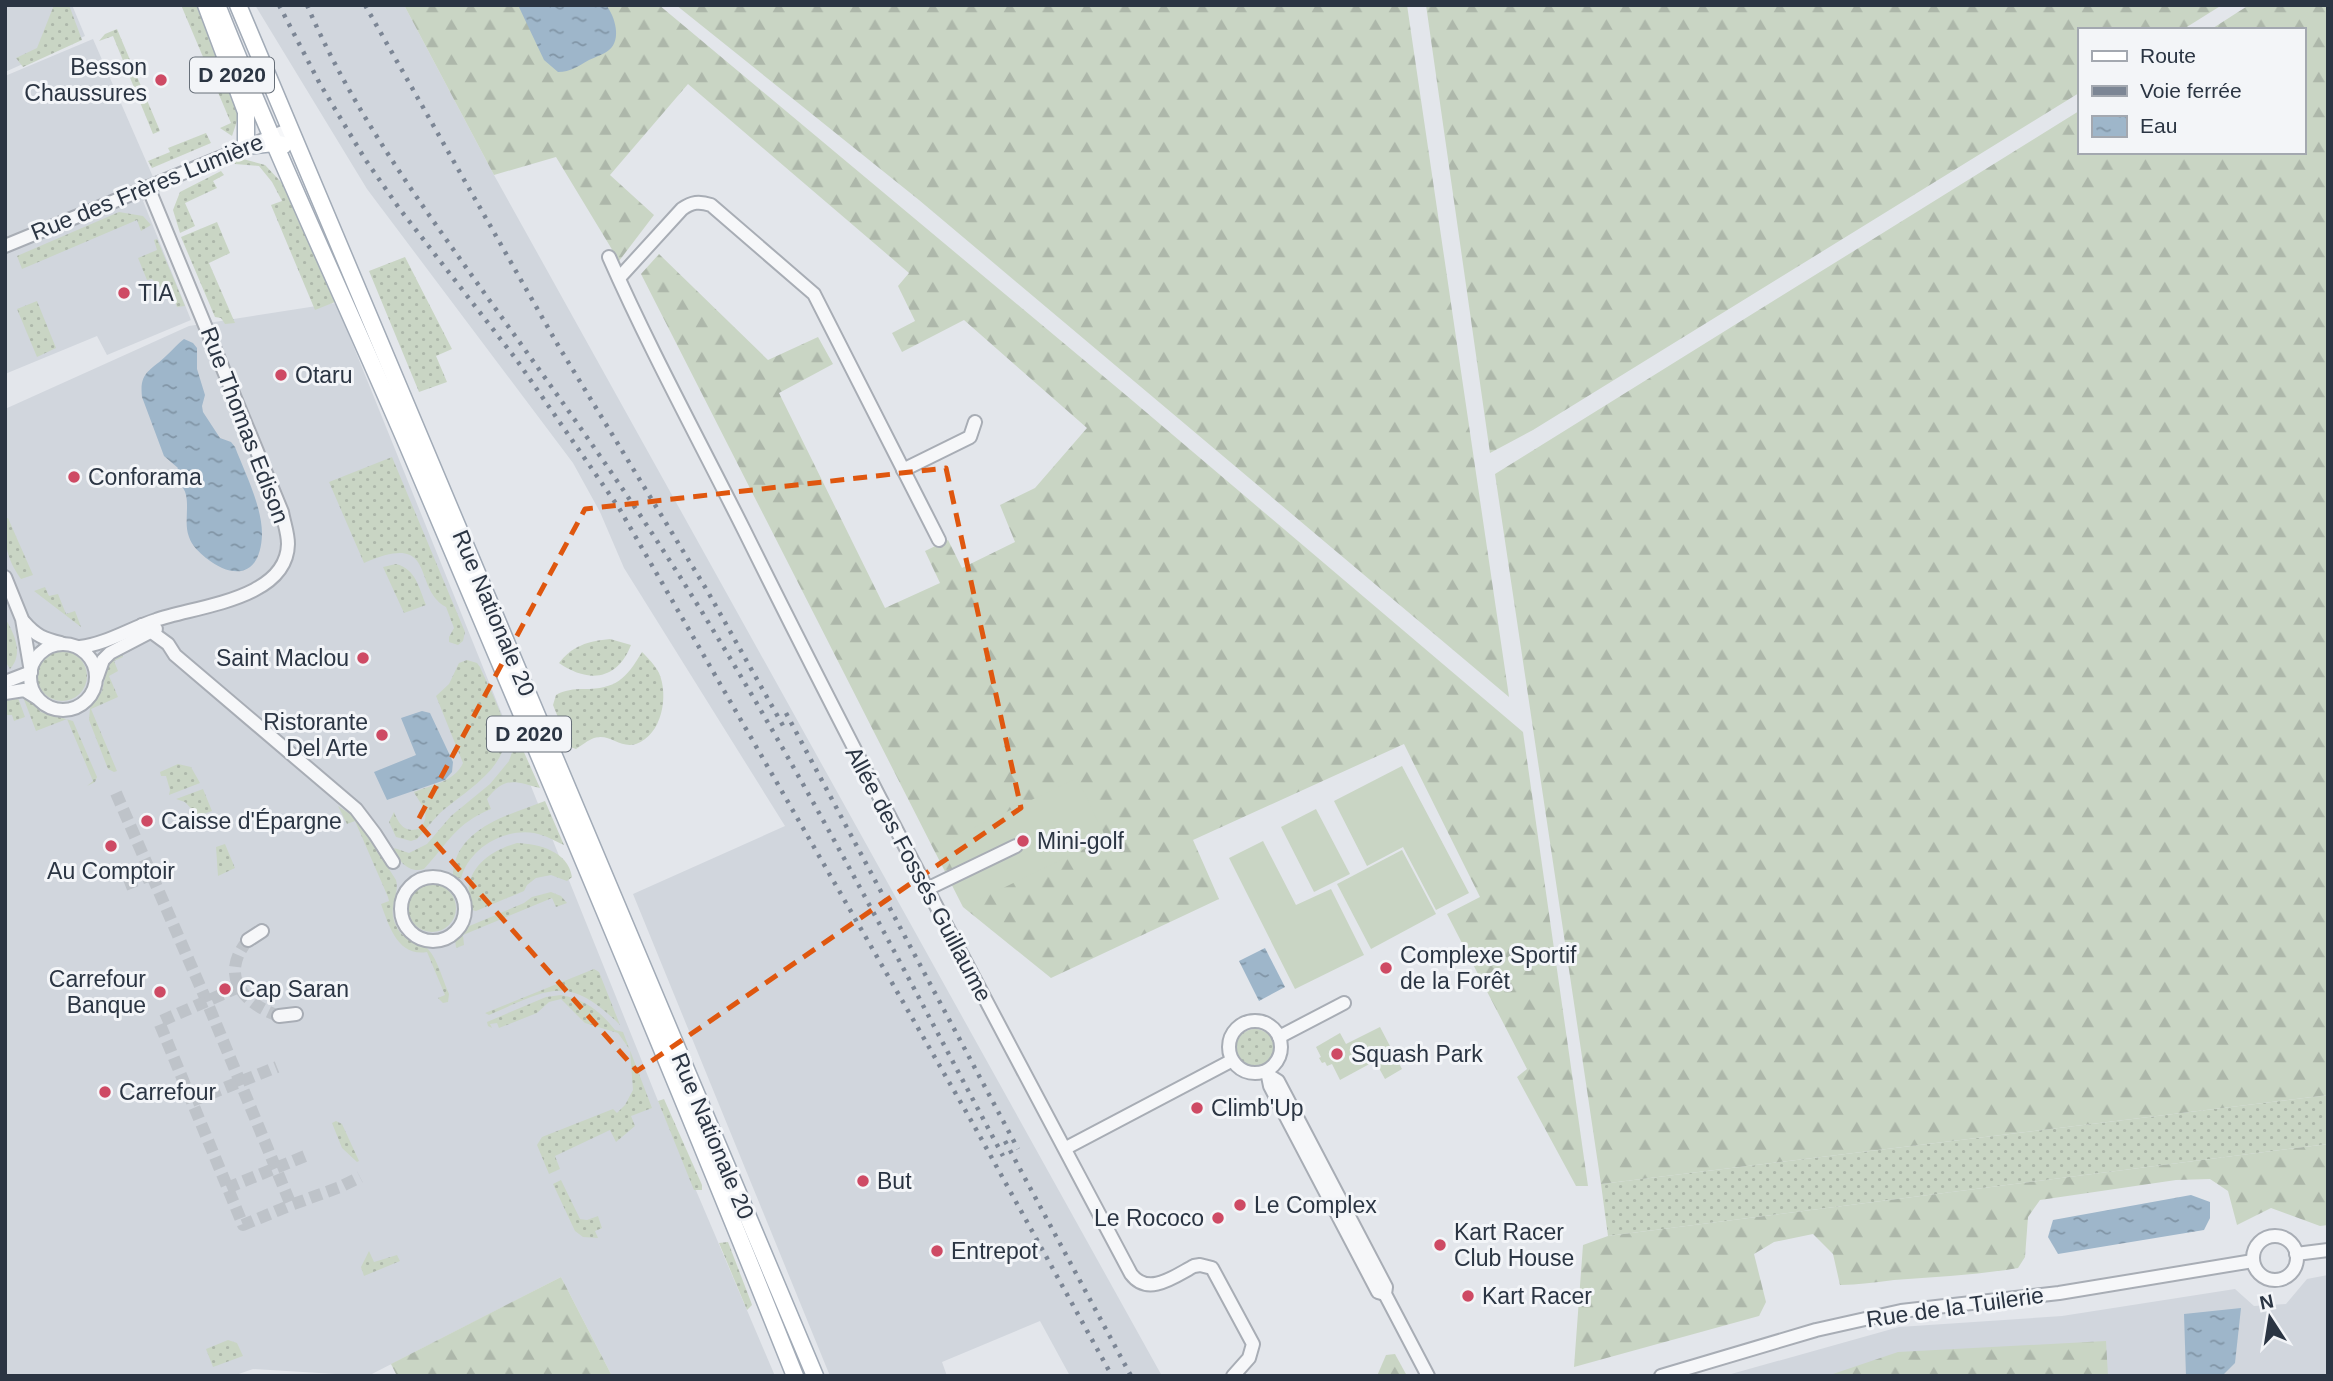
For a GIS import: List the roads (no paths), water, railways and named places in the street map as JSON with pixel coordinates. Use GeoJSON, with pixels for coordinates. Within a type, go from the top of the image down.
{"type":"FeatureCollection","features":[{"type":"Feature","properties":{"kind":"main road","name":"D 2020"},"geometry":{"type":"LineString","coordinates":[[206,5],[246,112],[246,146]]}},
{"type":"Feature","properties":{"kind":"main road","name":"Rue Nationale 20"},"geometry":{"type":"LineString","coordinates":[[217,5],[272,139],[416,466],[716,1180],[795,1376]]}},
{"type":"Feature","properties":{"kind":"main road","name":"Rue Nationale 20"},"geometry":{"type":"LineString","coordinates":[[238,5],[815,1376]]}},
{"type":"Feature","properties":{"kind":"main road","name":"D 2020"},"geometry":{"type":"LineString","coordinates":[[272,139],[287,146],[375,345],[394,373]]}},
{"type":"Feature","properties":{"kind":"main road"},"geometry":{"type":"LineString","coordinates":[[246,146],[272,139]]}},
{"type":"Feature","properties":{"kind":"street","name":"Rue des Frères Lumière"},"geometry":{"type":"LineString","coordinates":[[272,139],[289,129]]}},
{"type":"Feature","properties":{"kind":"street","name":"Rue des Frères Lumière"},"geometry":{"type":"LineString","coordinates":[[5,246],[246,146]]}},
{"type":"Feature","properties":{"kind":"street","name":"Rue Thomas Edison"},"geometry":{"type":"LineString","coordinates":[[115,650],[159,619],[263,586],[281,568],[286,557],[287,538],[282,512],[148,187]]}},
{"type":"Feature","properties":{"kind":"street"},"geometry":{"type":"LineString","coordinates":[[619,278],[682,209],[701,201],[711,205],[814,294],[939,540]]}},
{"type":"Feature","properties":{"kind":"street","name":"Allée des Fossés Guillaume"},"geometry":{"type":"LineString","coordinates":[[610,257],[829,703],[1136,1280],[1141,1284],[1154,1285],[1200,1265],[1212,1268],[1253,1344],[1249,1358],[1233,1376]]}},
{"type":"Feature","properties":{"kind":"street"},"geometry":{"type":"LineString","coordinates":[[903,470],[970,437],[975,422]]}},
{"type":"Feature","properties":{"kind":"street"},"geometry":{"type":"LineString","coordinates":[[5,577],[22,619],[32,687],[40,700]]}},
{"type":"Feature","properties":{"kind":"street"},"geometry":{"type":"LineString","coordinates":[[22,619],[33,633],[44,639],[74,646],[93,663],[95,684]]}},
{"type":"Feature","properties":{"kind":"street","name":"Rue Thomas Edison"},"geometry":{"type":"LineString","coordinates":[[74,646],[93,645],[147,628]]}},
{"type":"Feature","properties":{"kind":"street"},"geometry":{"type":"LineString","coordinates":[[147,628],[168,644],[175,655]]}},
{"type":"Feature","properties":{"kind":"street"},"geometry":{"type":"LineString","coordinates":[[5,693],[24,690],[57,709],[76,707],[92,694],[103,660],[115,650],[146,643],[154,644],[175,655],[356,809],[393,862]]}},
{"type":"Feature","properties":{"kind":"street"},"geometry":{"type":"LineString","coordinates":[[5,682],[31,672],[40,654],[48,648],[58,644],[74,646]]}},
{"type":"Feature","properties":{"kind":"street"},"geometry":{"type":"LineString","coordinates":[[927,889],[1016,846]]}},
{"type":"Feature","properties":{"kind":"street"},"geometry":{"type":"LineString","coordinates":[[434,877],[443,878],[458,888],[465,906],[459,927],[445,938],[435,941],[416,936],[409,930],[401,913],[401,904],[407,888],[420,879],[434,877]]}},
{"type":"Feature","properties":{"kind":"street"},"geometry":{"type":"LineString","coordinates":[[248,940],[262,931]]}},
{"type":"Feature","properties":{"kind":"street"},"geometry":{"type":"LineString","coordinates":[[1279,1037],[1344,1003]]}},
{"type":"Feature","properties":{"kind":"street"},"geometry":{"type":"LineString","coordinates":[[279,1016],[296,1014]]}},
{"type":"Feature","properties":{"kind":"street"},"geometry":{"type":"LineString","coordinates":[[1268,1073],[1242,1071],[1231,1061],[1228,1041],[1232,1033],[1245,1022],[1254,1021],[1269,1025],[1279,1037],[1280,1056],[1268,1073],[1270,1086],[1378,1292],[1385,1294],[1428,1376]]}},
{"type":"Feature","properties":{"kind":"street"},"geometry":{"type":"LineString","coordinates":[[1066,1148],[1231,1061]]}},
{"type":"Feature","properties":{"kind":"street"},"geometry":{"type":"LineString","coordinates":[[2271,1236],[2284,1238],[2294,1247],[2296,1254],[2291,1271],[2281,1278],[2263,1276],[2253,1261],[2253,1254],[2259,1242],[2271,1236]]}},
{"type":"Feature","properties":{"kind":"street"},"geometry":{"type":"LineString","coordinates":[[2296,1254],[2328,1250]]}},
{"type":"Feature","properties":{"kind":"street","name":"Rue de la Tuilerie"},"geometry":{"type":"LineString","coordinates":[[1661,1376],[1816,1330],[1901,1311],[2059,1293],[2253,1261]]}},
{"type":"Feature","properties":{"kind":"water"},"geometry":{"type":"Polygon","coordinates":[[[518,5],[606,5],[614,21],[616,34],[613,46],[571,70],[558,72],[544,60],[518,5]]]}},
{"type":"Feature","properties":{"kind":"water"},"geometry":{"type":"Polygon","coordinates":[[[184,339],[197,348],[197,369],[205,395],[203,412],[220,438],[231,442],[235,447],[259,512],[262,534],[260,548],[257,558],[244,570],[227,570],[217,565],[203,556],[192,543],[187,527],[185,491],[176,479],[178,468],[164,456],[142,397],[142,382],[147,372],[184,339]]]}},
{"type":"Feature","properties":{"kind":"water"},"geometry":{"type":"Polygon","coordinates":[[[422,711],[430,713],[453,762],[452,772],[445,780],[387,800],[374,772],[416,755],[401,718],[422,711]]]}},
{"type":"Feature","properties":{"kind":"water"},"geometry":{"type":"Polygon","coordinates":[[[1265,948],[1285,987],[1259,1001],[1239,961],[1265,948]]]}},
{"type":"Feature","properties":{"kind":"water"},"geometry":{"type":"Polygon","coordinates":[[[2191,1195],[2210,1202],[2210,1218],[2204,1230],[2058,1254],[2048,1237],[2053,1220],[2191,1195]]]}},
{"type":"Feature","properties":{"kind":"water"},"geometry":{"type":"Polygon","coordinates":[[[2241,1308],[2235,1363],[2222,1376],[2186,1376],[2184,1314],[2241,1308]]]}},
{"type":"Feature","properties":{"kind":"tunnel"},"geometry":{"type":"LineString","coordinates":[[116,793],[291,1205],[360,1177]]}},
{"type":"Feature","properties":{"kind":"tunnel"},"geometry":{"type":"LineString","coordinates":[[125,885],[153,874]]}},
{"type":"Feature","properties":{"kind":"tunnel"},"geometry":{"type":"LineString","coordinates":[[248,940],[235,965],[239,986],[254,1004],[279,1016]]}},
{"type":"Feature","properties":{"kind":"tunnel"},"geometry":{"type":"LineString","coordinates":[[239,987],[159,1022],[243,1225],[291,1205]]}},
{"type":"Feature","properties":{"kind":"tunnel"},"geometry":{"type":"LineString","coordinates":[[192,1101],[277,1067]]}},
{"type":"Feature","properties":{"kind":"tunnel"},"geometry":{"type":"LineString","coordinates":[[227,1188],[310,1154]]}},
{"type":"Feature","properties":{"kind":"railway"},"geometry":{"type":"LineString","coordinates":[[279,5],[320,84],[365,159],[399,208],[516,359],[619,508],[972,1122],[1112,1376]]}},
{"type":"Feature","properties":{"kind":"railway"},"geometry":{"type":"LineString","coordinates":[[307,5],[344,80],[386,151],[617,481],[687,587],[827,828],[1003,1156]]}},
{"type":"Feature","properties":{"kind":"railway"},"geometry":{"type":"LineString","coordinates":[[365,5],[559,347],[708,592],[786,731]]}},
{"type":"Feature","properties":{"kind":"railway"},"geometry":{"type":"LineString","coordinates":[[786,713],[1018,1149]]}},
{"type":"Feature","properties":{"kind":"railway"},"geometry":{"type":"LineString","coordinates":[[1005,1141],[1131,1376]]}},
{"type":"Feature","properties":{"kind":"place","name":"Besson Chaussures"},"geometry":{"type":"Point","coordinates":[161,80]}},
{"type":"Feature","properties":{"kind":"place","name":"TIA"},"geometry":{"type":"Point","coordinates":[124,293]}},
{"type":"Feature","properties":{"kind":"place","name":"Otaru"},"geometry":{"type":"Point","coordinates":[281,375]}},
{"type":"Feature","properties":{"kind":"place","name":"Conforama"},"geometry":{"type":"Point","coordinates":[74,477]}},
{"type":"Feature","properties":{"kind":"place","name":"Saint Maclou"},"geometry":{"type":"Point","coordinates":[363,658]}},
{"type":"Feature","properties":{"kind":"place","name":"Ristorante Del Arte"},"geometry":{"type":"Point","coordinates":[382,735]}},
{"type":"Feature","properties":{"kind":"place","name":"Caisse d'Épargne"},"geometry":{"type":"Point","coordinates":[147,821]}},
{"type":"Feature","properties":{"kind":"place","name":"Mini-golf"},"geometry":{"type":"Point","coordinates":[1023,841]}},
{"type":"Feature","properties":{"kind":"place","name":"Au Comptoir"},"geometry":{"type":"Point","coordinates":[111,846]}},
{"type":"Feature","properties":{"kind":"place","name":"Complexe Sportif de la Forêt"},"geometry":{"type":"Point","coordinates":[1386,968]}},
{"type":"Feature","properties":{"kind":"place","name":"Cap Saran"},"geometry":{"type":"Point","coordinates":[225,989]}},
{"type":"Feature","properties":{"kind":"place","name":"Carrefour Banque"},"geometry":{"type":"Point","coordinates":[160,992]}},
{"type":"Feature","properties":{"kind":"place","name":"Squash Park"},"geometry":{"type":"Point","coordinates":[1337,1054]}},
{"type":"Feature","properties":{"kind":"place","name":"Carrefour"},"geometry":{"type":"Point","coordinates":[105,1092]}},
{"type":"Feature","properties":{"kind":"place","name":"Climb'Up"},"geometry":{"type":"Point","coordinates":[1197,1108]}},
{"type":"Feature","properties":{"kind":"place","name":"But"},"geometry":{"type":"Point","coordinates":[863,1181]}},
{"type":"Feature","properties":{"kind":"place","name":"Le Complex"},"geometry":{"type":"Point","coordinates":[1240,1205]}},
{"type":"Feature","properties":{"kind":"place","name":"Le Rococo"},"geometry":{"type":"Point","coordinates":[1218,1218]}},
{"type":"Feature","properties":{"kind":"place","name":"Kart Racer Club House"},"geometry":{"type":"Point","coordinates":[1440,1245]}},
{"type":"Feature","properties":{"kind":"place","name":"Entrepot"},"geometry":{"type":"Point","coordinates":[937,1251]}},
{"type":"Feature","properties":{"kind":"place","name":"Kart Racer"},"geometry":{"type":"Point","coordinates":[1468,1296]}}]}
